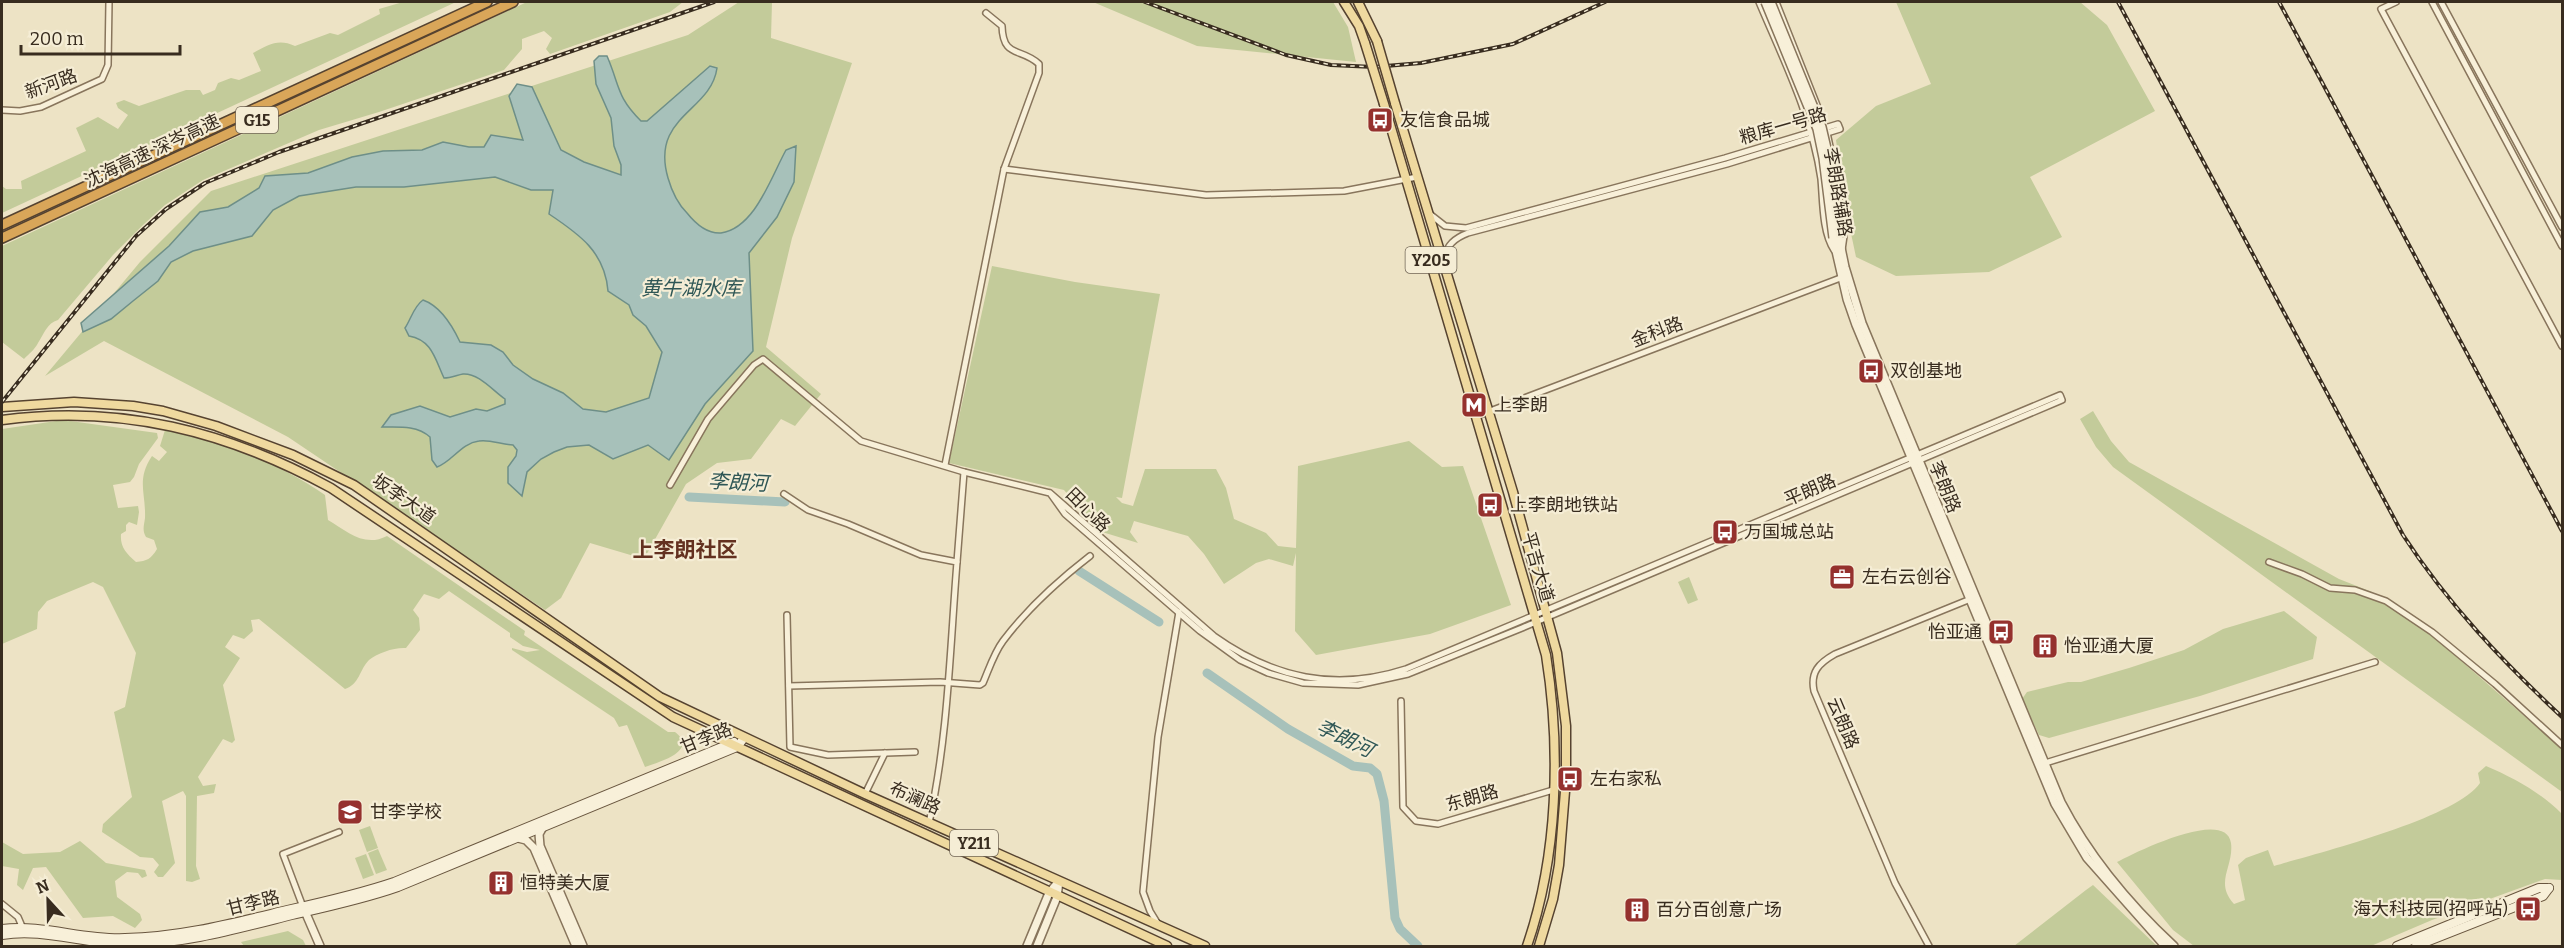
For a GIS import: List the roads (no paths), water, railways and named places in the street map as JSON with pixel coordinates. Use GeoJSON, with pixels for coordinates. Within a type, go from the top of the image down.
{"type":"FeatureCollection","features":[{"type":"Feature","properties":{"kind":"highway"},"geometry":{"type":"LineString","coordinates":[[377,52],[474,2]]}},
{"type":"Feature","properties":{"kind":"highway","name":"沈海高速 深岑高速"},"geometry":{"type":"LineString","coordinates":[[2,225],[487,2]]}},
{"type":"Feature","properties":{"kind":"highway","name":"沈海高速 深岑高速"},"geometry":{"type":"LineString","coordinates":[[2,238],[513,2]]}},
{"type":"Feature","properties":{"kind":"main road","name":"平吉大道"},"geometry":{"type":"LineString","coordinates":[[1344,2],[1359,26],[1365,42],[1546,655],[1555,727],[1553,790],[1542,897],[1527,946]]}},
{"type":"Feature","properties":{"kind":"main road","name":"平吉大道"},"geometry":{"type":"LineString","coordinates":[[1358,2],[1377,41],[1444,262],[1557,653],[1564,692],[1566,779],[1557,876],[1539,946]]}},
{"type":"Feature","properties":{"kind":"main road","name":"坂李大道"},"geometry":{"type":"LineString","coordinates":[[2,407],[41,402],[102,403],[163,411],[216,426],[293,455],[354,485],[660,697],[744,738]]}},
{"type":"Feature","properties":{"kind":"main road","name":"坂李大道"},"geometry":{"type":"LineString","coordinates":[[2,420],[32,416],[109,416],[161,423],[214,438],[293,467],[331,488],[654,706],[733,746]]}},
{"type":"Feature","properties":{"kind":"main road","name":"甘李路"},"geometry":{"type":"LineString","coordinates":[[2,928],[112,938],[137,938],[195,932],[398,887],[733,746],[744,738]]}},
{"type":"Feature","properties":{"kind":"main road","name":"布澜路"},"geometry":{"type":"LineString","coordinates":[[744,738],[1205,946]]}},
{"type":"Feature","properties":{"kind":"main road","name":"甘李路"},"geometry":{"type":"LineString","coordinates":[[304,909],[394,882],[733,746]]}},
{"type":"Feature","properties":{"kind":"main road","name":"布澜路"},"geometry":{"type":"LineString","coordinates":[[733,746],[1167,946]]}},
{"type":"Feature","properties":{"kind":"main road"},"geometry":{"type":"LineString","coordinates":[[2397,946],[2539,888],[2549,888],[2542,896],[2416,946]]}},
{"type":"Feature","properties":{"kind":"main road","name":"甘李路"},"geometry":{"type":"LineString","coordinates":[[2,934],[24,930]]}},
{"type":"Feature","properties":{"kind":"street","name":"新河路"},"geometry":{"type":"LineString","coordinates":[[2,110],[27,110],[41,107],[102,79],[108,65],[109,2]]}},
{"type":"Feature","properties":{"kind":"street","name":"李朗路辅路"},"geometry":{"type":"LineString","coordinates":[[1759,2],[1812,135],[1828,238],[1839,252]]}},
{"type":"Feature","properties":{"kind":"street","name":"李朗路"},"geometry":{"type":"LineString","coordinates":[[1765,2],[1816,129],[1836,238],[1856,325],[2041,764],[2055,804],[2087,858],[2165,946]]}},
{"type":"Feature","properties":{"kind":"street","name":"李朗路辅路"},"geometry":{"type":"LineString","coordinates":[[1774,2],[1827,131],[1844,236],[1839,252]]}},
{"type":"Feature","properties":{"kind":"street","name":"李朗路"},"geometry":{"type":"LineString","coordinates":[[1774,2],[1822,127],[1829,157],[1836,238]]}},
{"type":"Feature","properties":{"kind":"street"},"geometry":{"type":"LineString","coordinates":[[2396,2],[2382,9],[2562,346]]}},
{"type":"Feature","properties":{"kind":"street"},"geometry":{"type":"LineString","coordinates":[[2433,2],[2562,246]]}},
{"type":"Feature","properties":{"kind":"street"},"geometry":{"type":"LineString","coordinates":[[2441,2],[2562,227]]}},
{"type":"Feature","properties":{"kind":"street"},"geometry":{"type":"LineString","coordinates":[[945,465],[1004,169],[1039,73],[1039,64],[1026,55],[1010,51],[1005,44],[1002,26],[986,14]]}},
{"type":"Feature","properties":{"kind":"street","name":"粮库一号路"},"geometry":{"type":"LineString","coordinates":[[1428,211],[1445,226],[1466,228],[1827,131]]}},
{"type":"Feature","properties":{"kind":"street","name":"粮库一号路"},"geometry":{"type":"LineString","coordinates":[[1444,262],[1449,245],[1455,239],[1468,233],[1727,164],[1812,135]]}},
{"type":"Feature","properties":{"kind":"street"},"geometry":{"type":"LineString","coordinates":[[1004,169],[1206,195],[1344,191],[1417,177]]}},
{"type":"Feature","properties":{"kind":"street","name":"金科路"},"geometry":{"type":"LineString","coordinates":[[1477,416],[1845,276]]}},
{"type":"Feature","properties":{"kind":"street"},"geometry":{"type":"LineString","coordinates":[[670,485],[708,419],[754,365],[763,359],[861,441],[964,472],[948,682],[936,790],[929,823]]}},
{"type":"Feature","properties":{"kind":"street","name":"平朗路"},"geometry":{"type":"LineString","coordinates":[[1536,619],[2061,398]]}},
{"type":"Feature","properties":{"kind":"street","name":"田心路"},"geometry":{"type":"LineString","coordinates":[[964,472],[1050,493],[1065,514],[1180,610],[1216,644],[1246,664],[1285,679],[1323,685],[1358,685],[1394,679],[1536,619]]}},
{"type":"Feature","properties":{"kind":"street"},"geometry":{"type":"LineString","coordinates":[[784,494],[808,510],[921,555],[957,562]]}},
{"type":"Feature","properties":{"kind":"street"},"geometry":{"type":"LineString","coordinates":[[789,686],[948,682],[980,685],[1002,642],[1066,575],[1090,556]]}},
{"type":"Feature","properties":{"kind":"street"},"geometry":{"type":"LineString","coordinates":[[2269,562],[2302,574],[2330,588],[2355,590],[2386,601],[2450,647],[2562,745]]}},
{"type":"Feature","properties":{"kind":"street","name":"云朗路"},"geometry":{"type":"LineString","coordinates":[[1929,946],[1887,864],[1812,682],[1818,666],[1835,654],[1972,598]]}},
{"type":"Feature","properties":{"kind":"street"},"geometry":{"type":"LineString","coordinates":[[1159,926],[1143,892],[1158,737],[1180,610]]}},
{"type":"Feature","properties":{"kind":"street"},"geometry":{"type":"LineString","coordinates":[[787,615],[790,747],[828,755],[915,752]]}},
{"type":"Feature","properties":{"kind":"street"},"geometry":{"type":"LineString","coordinates":[[2041,764],[2375,662]]}},
{"type":"Feature","properties":{"kind":"street","name":"东朗路"},"geometry":{"type":"LineString","coordinates":[[1401,701],[1403,807],[1416,821],[1437,824],[1553,790]]}},
{"type":"Feature","properties":{"kind":"street"},"geometry":{"type":"LineString","coordinates":[[865,794],[885,753]]}},
{"type":"Feature","properties":{"kind":"street","name":"李朗路"},"geometry":{"type":"LineString","coordinates":[[2041,764],[2086,845],[2110,876],[2174,946]]}},
{"type":"Feature","properties":{"kind":"street"},"geometry":{"type":"LineString","coordinates":[[543,827],[538,838],[540,846],[583,946]]}},
{"type":"Feature","properties":{"kind":"street"},"geometry":{"type":"LineString","coordinates":[[320,946],[283,854],[339,832]]}},
{"type":"Feature","properties":{"kind":"street"},"geometry":{"type":"LineString","coordinates":[[518,837],[526,840],[534,848],[576,946]]}},
{"type":"Feature","properties":{"kind":"street"},"geometry":{"type":"LineString","coordinates":[[1027,946],[1059,881]]}},
{"type":"Feature","properties":{"kind":"street"},"geometry":{"type":"LineString","coordinates":[[1037,946],[1053,895]]}},
{"type":"Feature","properties":{"kind":"street"},"geometry":{"type":"LineString","coordinates":[[2,904],[18,917],[24,930]]}},
{"type":"Feature","properties":{"kind":"water","name":"黄牛湖水库"},"geometry":{"type":"Polygon","coordinates":[[[599,56],[607,56],[627,105],[641,121],[647,121],[710,66],[717,68],[712,83],[704,95],[674,128],[667,141],[665,157],[673,193],[683,209],[706,230],[721,233],[743,222],[761,200],[786,150],[796,146],[794,182],[777,217],[749,253],[753,351],[705,404],[669,460],[648,445],[613,459],[589,445],[567,447],[541,459],[527,472],[522,496],[508,483],[508,467],[516,456],[517,450],[513,445],[487,441],[473,442],[437,467],[432,460],[430,437],[425,433],[407,428],[382,427],[391,415],[420,406],[450,417],[476,409],[487,411],[505,404],[505,399],[475,376],[463,374],[444,378],[428,346],[417,338],[409,336],[405,328],[415,309],[423,300],[445,317],[460,342],[491,345],[503,352],[513,365],[533,379],[563,393],[583,409],[606,412],[649,398],[662,352],[646,326],[633,315],[629,305],[608,291],[602,265],[589,245],[549,214],[553,190],[531,190],[495,177],[404,187],[356,187],[299,196],[273,210],[252,236],[193,251],[171,262],[158,281],[111,319],[83,332],[81,323],[169,246],[200,212],[228,207],[259,188],[265,176],[308,173],[352,157],[383,151],[422,150],[443,142],[469,147],[484,147],[491,135],[523,140],[509,96],[517,84],[532,87],[561,150],[584,162],[621,175],[621,165],[614,146],[611,118],[596,84],[594,61],[599,56]]]}},
{"type":"Feature","properties":{"kind":"waterway","name":"李朗河"},"geometry":{"type":"LineString","coordinates":[[689,497],[785,502]]}},
{"type":"Feature","properties":{"kind":"waterway","name":"李朗河"},"geometry":{"type":"LineString","coordinates":[[1079,571],[1159,622]]}},
{"type":"Feature","properties":{"kind":"waterway","name":"李朗河"},"geometry":{"type":"LineString","coordinates":[[1207,673],[1288,729],[1353,766],[1370,768],[1377,774],[1384,801],[1395,918],[1400,929],[1418,946]]}},
{"type":"Feature","properties":{"kind":"railway"},"geometry":{"type":"LineString","coordinates":[[2,402],[136,236],[166,209],[205,183],[279,152],[714,2]]}},
{"type":"Feature","properties":{"kind":"railway"},"geometry":{"type":"LineString","coordinates":[[1145,2],[1286,55],[1331,65],[1374,67],[1421,63],[1513,44],[1605,2]]}},
{"type":"Feature","properties":{"kind":"railway"},"geometry":{"type":"LineString","coordinates":[[2118,2],[2403,535],[2438,585],[2477,631],[2562,717]]}},
{"type":"Feature","properties":{"kind":"railway"},"geometry":{"type":"LineString","coordinates":[[2279,2],[2562,531]]}},
{"type":"Feature","properties":{"kind":"place","name":"友信食品城"},"geometry":{"type":"Point","coordinates":[1380,120]}},
{"type":"Feature","properties":{"kind":"place","name":"双创基地"},"geometry":{"type":"Point","coordinates":[1871,371]}},
{"type":"Feature","properties":{"kind":"place","name":"上李朗"},"geometry":{"type":"Point","coordinates":[1474,405]}},
{"type":"Feature","properties":{"kind":"place","name":"上李朗地铁站"},"geometry":{"type":"Point","coordinates":[1490,505]}},
{"type":"Feature","properties":{"kind":"place","name":"万国城总站"},"geometry":{"type":"Point","coordinates":[1725,532]}},
{"type":"Feature","properties":{"kind":"place","name":"左右云创谷"},"geometry":{"type":"Point","coordinates":[1842,577]}},
{"type":"Feature","properties":{"kind":"place","name":"怡亚通"},"geometry":{"type":"Point","coordinates":[2001,632]}},
{"type":"Feature","properties":{"kind":"place","name":"怡亚通大厦"},"geometry":{"type":"Point","coordinates":[2045,646]}},
{"type":"Feature","properties":{"kind":"place","name":"左右家私"},"geometry":{"type":"Point","coordinates":[1570,779]}},
{"type":"Feature","properties":{"kind":"place","name":"甘李学校"},"geometry":{"type":"Point","coordinates":[350,812]}},
{"type":"Feature","properties":{"kind":"place","name":"恒特美大厦"},"geometry":{"type":"Point","coordinates":[501,883]}},
{"type":"Feature","properties":{"kind":"place","name":"海大科技园(招呼站)"},"geometry":{"type":"Point","coordinates":[2528,909]}},
{"type":"Feature","properties":{"kind":"place","name":"百分百创意广场"},"geometry":{"type":"Point","coordinates":[1637,910]}},
{"type":"Feature","properties":{"kind":"district","name":"上李朗社区"},"geometry":{"type":"Point","coordinates":[685,550]}}]}
